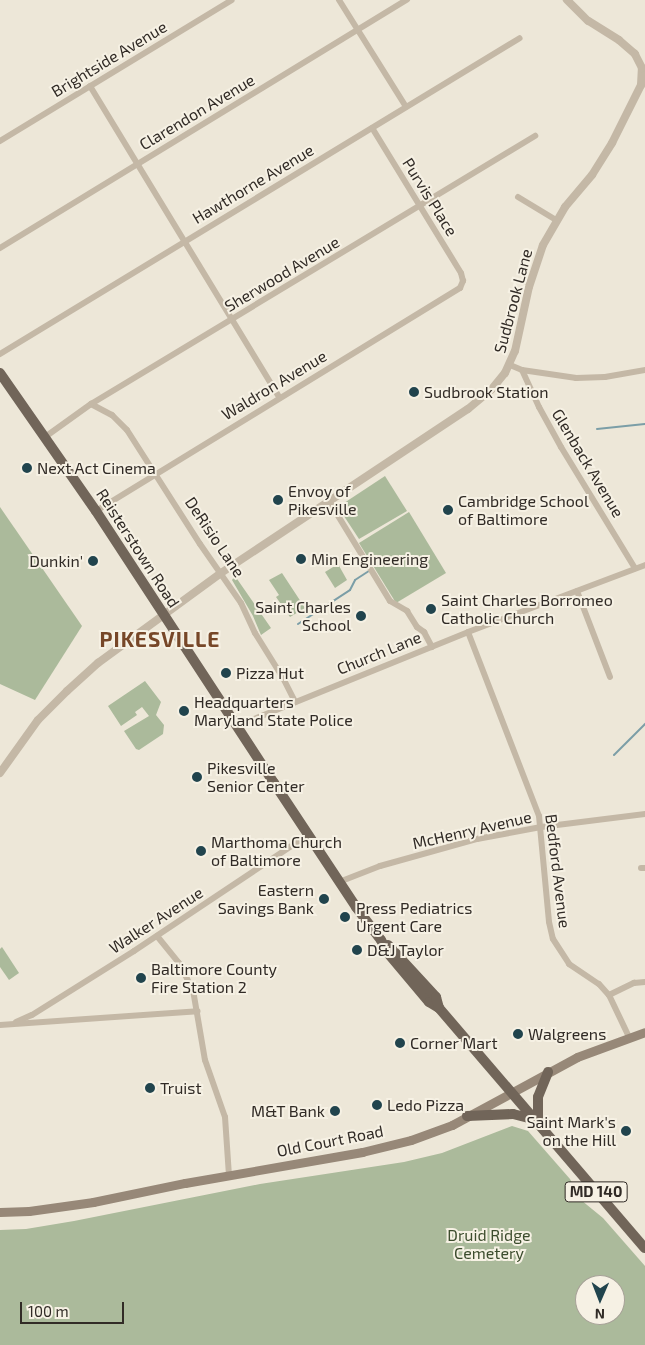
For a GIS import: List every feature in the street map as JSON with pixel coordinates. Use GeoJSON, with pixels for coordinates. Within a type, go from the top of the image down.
{"type":"FeatureCollection","features":[{"type":"Feature","properties":{"kind":"main road","name":"Reisterstown Road"},"geometry":{"type":"LineString","coordinates":[[0,373],[96,510],[308,835],[381,940],[387,952],[429,1002],[439,1008],[645,1248]]}},
{"type":"Feature","properties":{"kind":"main road","name":"Old Court Road"},"geometry":{"type":"LineString","coordinates":[[0,1212],[60,1207],[411,1140],[452,1125],[585,1053],[645,1032]]}},
{"type":"Feature","properties":{"kind":"main road"},"geometry":{"type":"LineString","coordinates":[[467,1116],[515,1114],[537,1122],[538,1097],[548,1072]]}},
{"type":"Feature","properties":{"kind":"street","name":"Brightside Avenue"},"geometry":{"type":"LineString","coordinates":[[0,141],[232,0]]}},
{"type":"Feature","properties":{"kind":"street"},"geometry":{"type":"LineString","coordinates":[[339,0],[406,107]]}},
{"type":"Feature","properties":{"kind":"street","name":"Clarendon Avenue"},"geometry":{"type":"LineString","coordinates":[[0,248],[408,0]]}},
{"type":"Feature","properties":{"kind":"street","name":"Sudbrook Lane"},"geometry":{"type":"LineString","coordinates":[[0,773],[20,743],[54,702],[98,663],[221,573],[473,405],[491,390],[510,364],[519,337],[537,260],[556,220],[608,150],[643,85],[642,68],[635,54],[619,40],[584,17],[567,0]]}},
{"type":"Feature","properties":{"kind":"street","name":"Hawthorne Avenue"},"geometry":{"type":"LineString","coordinates":[[0,354],[520,38]]}},
{"type":"Feature","properties":{"kind":"street"},"geometry":{"type":"LineString","coordinates":[[90,86],[280,398]]}},
{"type":"Feature","properties":{"kind":"street","name":"Purvis Place"},"geometry":{"type":"LineString","coordinates":[[372,128],[461,273],[463,281]]}},
{"type":"Feature","properties":{"kind":"street","name":"Sherwood Avenue"},"geometry":{"type":"LineString","coordinates":[[45,438],[91,404],[535,136]]}},
{"type":"Feature","properties":{"kind":"street"},"geometry":{"type":"LineString","coordinates":[[518,197],[556,220]]}},
{"type":"Feature","properties":{"kind":"street","name":"Waldron Avenue"},"geometry":{"type":"LineString","coordinates":[[96,510],[456,291],[463,281]]}},
{"type":"Feature","properties":{"kind":"street"},"geometry":{"type":"LineString","coordinates":[[510,364],[522,370],[590,378],[645,370]]}},
{"type":"Feature","properties":{"kind":"street","name":"Glenback Avenue"},"geometry":{"type":"LineString","coordinates":[[522,370],[561,447],[635,568]]}},
{"type":"Feature","properties":{"kind":"street","name":"DeRisio Lane"},"geometry":{"type":"LineString","coordinates":[[91,404],[120,421],[241,603],[255,633],[283,678],[295,702]]}},
{"type":"Feature","properties":{"kind":"street"},"geometry":{"type":"LineString","coordinates":[[329,501],[390,601],[407,611],[417,627],[424,632],[432,647]]}},
{"type":"Feature","properties":{"kind":"street","name":"Church Lane"},"geometry":{"type":"LineString","coordinates":[[237,726],[468,632],[645,565]]}},
{"type":"Feature","properties":{"kind":"street"},"geometry":{"type":"LineString","coordinates":[[577,591],[610,678]]}},
{"type":"Feature","properties":{"kind":"street","name":"Bedford Avenue"},"geometry":{"type":"LineString","coordinates":[[468,632],[530,791],[541,827],[549,922],[553,939],[570,964],[599,984],[609,995],[629,1037]]}},
{"type":"Feature","properties":{"kind":"street","name":"McHenry Avenue"},"geometry":{"type":"LineString","coordinates":[[339,882],[380,866],[477,839],[541,827],[645,814]]}},
{"type":"Feature","properties":{"kind":"street","name":"Walker Avenue"},"geometry":{"type":"LineString","coordinates":[[16,1022],[40,1010],[157,936],[308,835]]}},
{"type":"Feature","properties":{"kind":"street"},"geometry":{"type":"LineString","coordinates":[[157,936],[189,981],[198,1011],[205,1060],[225,1116],[230,1176]]}},
{"type":"Feature","properties":{"kind":"street"},"geometry":{"type":"LineString","coordinates":[[609,995],[642,982]]}},
{"type":"Feature","properties":{"kind":"street"},"geometry":{"type":"LineString","coordinates":[[0,1025],[16,1022],[198,1011]]}},
{"type":"Feature","properties":{"kind":"green space"},"geometry":{"type":"Polygon","coordinates":[[[385,476],[407,511],[359,539],[338,507],[385,476]]]}},
{"type":"Feature","properties":{"kind":"green space"},"geometry":{"type":"Polygon","coordinates":[[[0,507],[82,626],[35,700],[0,684],[0,507]]]}},
{"type":"Feature","properties":{"kind":"green space"},"geometry":{"type":"Polygon","coordinates":[[[409,512],[446,573],[396,603],[359,543],[409,512]]]}},
{"type":"Feature","properties":{"kind":"green space"},"geometry":{"type":"Polygon","coordinates":[[[338,564],[347,580],[335,588],[325,572],[338,564]]]}},
{"type":"Feature","properties":{"kind":"green space"},"geometry":{"type":"Polygon","coordinates":[[[282,573],[305,608],[290,617],[276,597],[279,595],[269,580],[282,573]]]}},
{"type":"Feature","properties":{"kind":"green space"},"geometry":{"type":"Polygon","coordinates":[[[235,576],[271,628],[261,635],[253,616],[232,580],[235,576]]]}},
{"type":"Feature","properties":{"kind":"green space"},"geometry":{"type":"Polygon","coordinates":[[[145,681],[161,702],[156,715],[164,725],[163,734],[139,750],[136,749],[124,731],[149,716],[142,707],[135,712],[137,715],[121,726],[108,706],[145,681]]]}},
{"type":"Feature","properties":{"kind":"green space"},"geometry":{"type":"Polygon","coordinates":[[[2,947],[19,973],[9,980],[0,967],[0,949],[2,947]]]}},
{"type":"Feature","properties":{"kind":"green space","name":"Druid Ridge Cemetery"},"geometry":{"type":"Polygon","coordinates":[[[512,1126],[528,1131],[570,1179],[581,1200],[603,1218],[645,1266],[645,1345],[0,1345],[0,1230],[26,1229],[74,1221],[260,1184],[404,1162],[442,1153],[512,1126]]]}},
{"type":"Feature","properties":{"kind":"waterway"},"geometry":{"type":"LineString","coordinates":[[597,429],[645,424]]}},
{"type":"Feature","properties":{"kind":"waterway"},"geometry":{"type":"LineString","coordinates":[[298,624],[350,590],[355,580],[369,571]]}},
{"type":"Feature","properties":{"kind":"waterway"},"geometry":{"type":"LineString","coordinates":[[614,755],[645,724]]}},
{"type":"Feature","properties":{"kind":"place","name":"Sudbrook Station"},"geometry":{"type":"Point","coordinates":[414,392]}},
{"type":"Feature","properties":{"kind":"place","name":"Next Act Cinema"},"geometry":{"type":"Point","coordinates":[27,468]}},
{"type":"Feature","properties":{"kind":"place","name":"Envoy of Pikesville"},"geometry":{"type":"Point","coordinates":[278,500]}},
{"type":"Feature","properties":{"kind":"place","name":"Cambridge School of Baltimore"},"geometry":{"type":"Point","coordinates":[448,510]}},
{"type":"Feature","properties":{"kind":"place","name":"Min Engineering"},"geometry":{"type":"Point","coordinates":[301,559]}},
{"type":"Feature","properties":{"kind":"place","name":"Dunkin'"},"geometry":{"type":"Point","coordinates":[93,561]}},
{"type":"Feature","properties":{"kind":"place","name":"Saint Charles Borromeo Catholic Church"},"geometry":{"type":"Point","coordinates":[431,609]}},
{"type":"Feature","properties":{"kind":"place","name":"Saint Charles School"},"geometry":{"type":"Point","coordinates":[361,616]}},
{"type":"Feature","properties":{"kind":"place","name":"Pizza Hut"},"geometry":{"type":"Point","coordinates":[226,673]}},
{"type":"Feature","properties":{"kind":"place","name":"Headquarters Maryland State Police"},"geometry":{"type":"Point","coordinates":[184,711]}},
{"type":"Feature","properties":{"kind":"place","name":"Pikesville Senior Center"},"geometry":{"type":"Point","coordinates":[197,777]}},
{"type":"Feature","properties":{"kind":"place","name":"Marthoma Church of Baltimore"},"geometry":{"type":"Point","coordinates":[201,851]}},
{"type":"Feature","properties":{"kind":"place","name":"Eastern Savings Bank"},"geometry":{"type":"Point","coordinates":[324,899]}},
{"type":"Feature","properties":{"kind":"place","name":"Press Pediatrics Urgent Care"},"geometry":{"type":"Point","coordinates":[345,917]}},
{"type":"Feature","properties":{"kind":"place","name":"D&J Taylor"},"geometry":{"type":"Point","coordinates":[357,950]}},
{"type":"Feature","properties":{"kind":"place","name":"Baltimore County Fire Station 2"},"geometry":{"type":"Point","coordinates":[141,978]}},
{"type":"Feature","properties":{"kind":"place","name":"Walgreens"},"geometry":{"type":"Point","coordinates":[518,1034]}},
{"type":"Feature","properties":{"kind":"place","name":"Corner Mart"},"geometry":{"type":"Point","coordinates":[400,1043]}},
{"type":"Feature","properties":{"kind":"place","name":"Truist"},"geometry":{"type":"Point","coordinates":[150,1088]}},
{"type":"Feature","properties":{"kind":"place","name":"Ledo Pizza"},"geometry":{"type":"Point","coordinates":[377,1105]}},
{"type":"Feature","properties":{"kind":"place","name":"M&T Bank"},"geometry":{"type":"Point","coordinates":[335,1111]}},
{"type":"Feature","properties":{"kind":"place","name":"Saint Mark's on the Hill"},"geometry":{"type":"Point","coordinates":[626,1131]}},
{"type":"Feature","properties":{"kind":"district","name":"PIKESVILLE"},"geometry":{"type":"Point","coordinates":[160,639]}}]}
